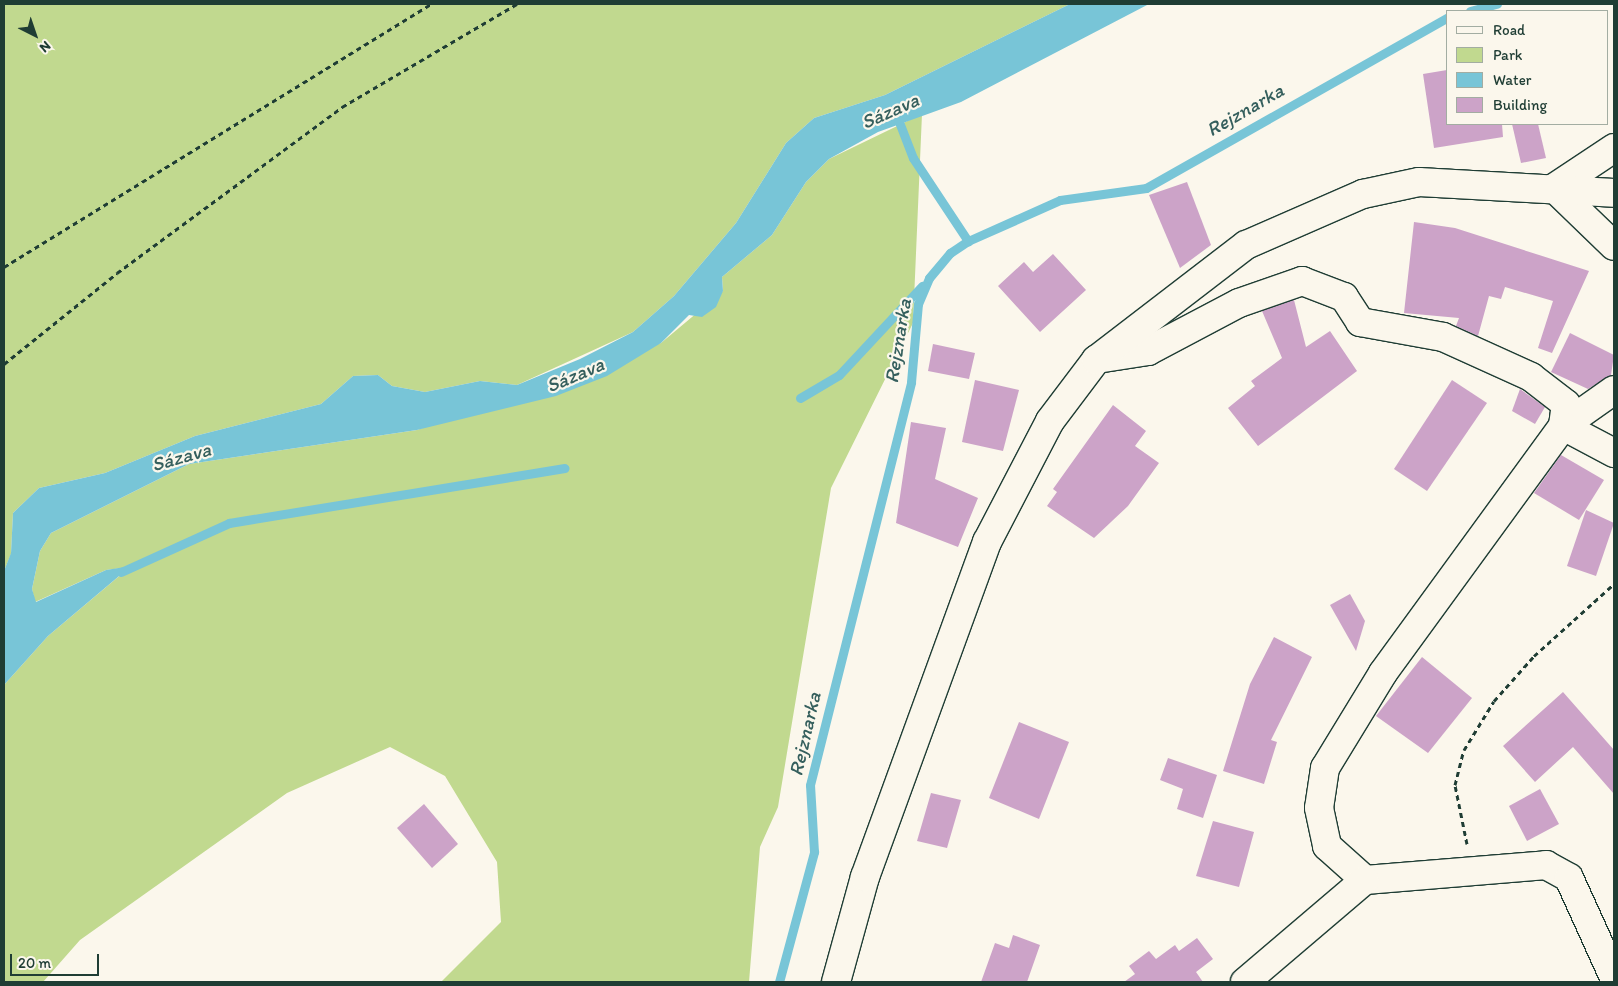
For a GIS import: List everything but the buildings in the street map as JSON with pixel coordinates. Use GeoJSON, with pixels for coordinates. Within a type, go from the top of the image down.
{"type":"FeatureCollection","features":[{"type":"Feature","properties":{"kind":"street"},"geometry":{"type":"LineString","coordinates":[[1554,188],[1614,148]]}},
{"type":"Feature","properties":{"kind":"street"},"geometry":{"type":"LineString","coordinates":[[836,982],[865,877],[987,542],[1050,421],[1096,360],[1246,245],[1363,194],[1419,182],[1554,188],[1614,193]]}},
{"type":"Feature","properties":{"kind":"street"},"geometry":{"type":"LineString","coordinates":[[1554,188],[1614,246]]}},
{"type":"Feature","properties":{"kind":"street"},"geometry":{"type":"LineString","coordinates":[[1096,360],[1148,351],[1239,303],[1302,281],[1344,297],[1360,322],[1443,338],[1530,377],[1566,404],[1563,426]]}},
{"type":"Feature","properties":{"kind":"street"},"geometry":{"type":"LineString","coordinates":[[1365,880],[1327,846],[1319,808],[1325,768],[1383,673],[1563,426],[1614,390]]}},
{"type":"Feature","properties":{"kind":"street"},"geometry":{"type":"LineString","coordinates":[[1563,426],[1614,453]]}},
{"type":"Feature","properties":{"kind":"street"},"geometry":{"type":"LineString","coordinates":[[1245,982],[1365,880],[1473,869],[1546,865],[1569,878],[1614,977]]}},
{"type":"Feature","properties":{"kind":"path"},"geometry":{"type":"LineString","coordinates":[[4,266],[431,4]]}},
{"type":"Feature","properties":{"kind":"path"},"geometry":{"type":"LineString","coordinates":[[4,364],[117,273],[342,107],[517,4]]}},
{"type":"Feature","properties":{"kind":"path"},"geometry":{"type":"LineString","coordinates":[[1473,869],[1455,785],[1464,750],[1494,701],[1534,656],[1614,584]]}},
{"type":"Feature","properties":{"kind":"green space"},"geometry":{"type":"Polygon","coordinates":[[[4,4],[1070,4],[885,95],[814,118],[786,143],[736,223],[674,296],[633,332],[517,385],[480,381],[425,392],[392,386],[378,375],[353,376],[321,404],[195,436],[105,473],[39,488],[13,513],[11,554],[4,571],[4,4]]]}},
{"type":"Feature","properties":{"kind":"green space"},"geometry":{"type":"Polygon","coordinates":[[[922,114],[913,323],[831,488],[778,807],[760,847],[749,982],[441,982],[501,922],[497,862],[445,776],[390,747],[287,793],[80,940],[43,982],[4,982],[4,685],[48,636],[130,567],[106,570],[35,602],[32,589],[40,551],[51,533],[189,464],[417,430],[661,343],[723,291],[722,277],[772,235],[806,182],[829,159],[922,114]]]}},
{"type":"Feature","properties":{"kind":"water","name":"Sázava"},"geometry":{"type":"Polygon","coordinates":[[[1070,4],[1149,4],[961,102],[878,132],[829,159],[806,182],[772,235],[722,277],[723,291],[716,307],[702,317],[689,315],[661,343],[607,376],[556,396],[417,430],[189,464],[51,533],[40,551],[32,589],[36,602],[106,570],[131,566],[48,636],[4,685],[4,571],[11,553],[13,513],[39,488],[105,473],[195,436],[321,404],[353,376],[378,375],[392,386],[425,392],[480,381],[517,385],[580,359],[633,332],[674,296],[736,223],[786,143],[814,118],[885,95],[1070,4]]]}},
{"type":"Feature","properties":{"kind":"waterway","name":"Rejznarka"},"geometry":{"type":"LineString","coordinates":[[1474,10],[1497,4]]}},
{"type":"Feature","properties":{"kind":"waterway","name":"Rejznarka"},"geometry":{"type":"LineString","coordinates":[[779,982],[814,852],[810,785],[911,382],[918,304],[929,278],[950,253],[968,241],[1060,200],[1146,188],[1446,19]]}},
{"type":"Feature","properties":{"kind":"waterway","name":"Sázava"},"geometry":{"type":"LineString","coordinates":[[896,114],[913,158],[968,241]]}},
{"type":"Feature","properties":{"kind":"waterway"},"geometry":{"type":"LineString","coordinates":[[800,398],[839,375],[922,286]]}},
{"type":"Feature","properties":{"kind":"waterway"},"geometry":{"type":"LineString","coordinates":[[121,572],[229,523],[565,468]]}}]}
